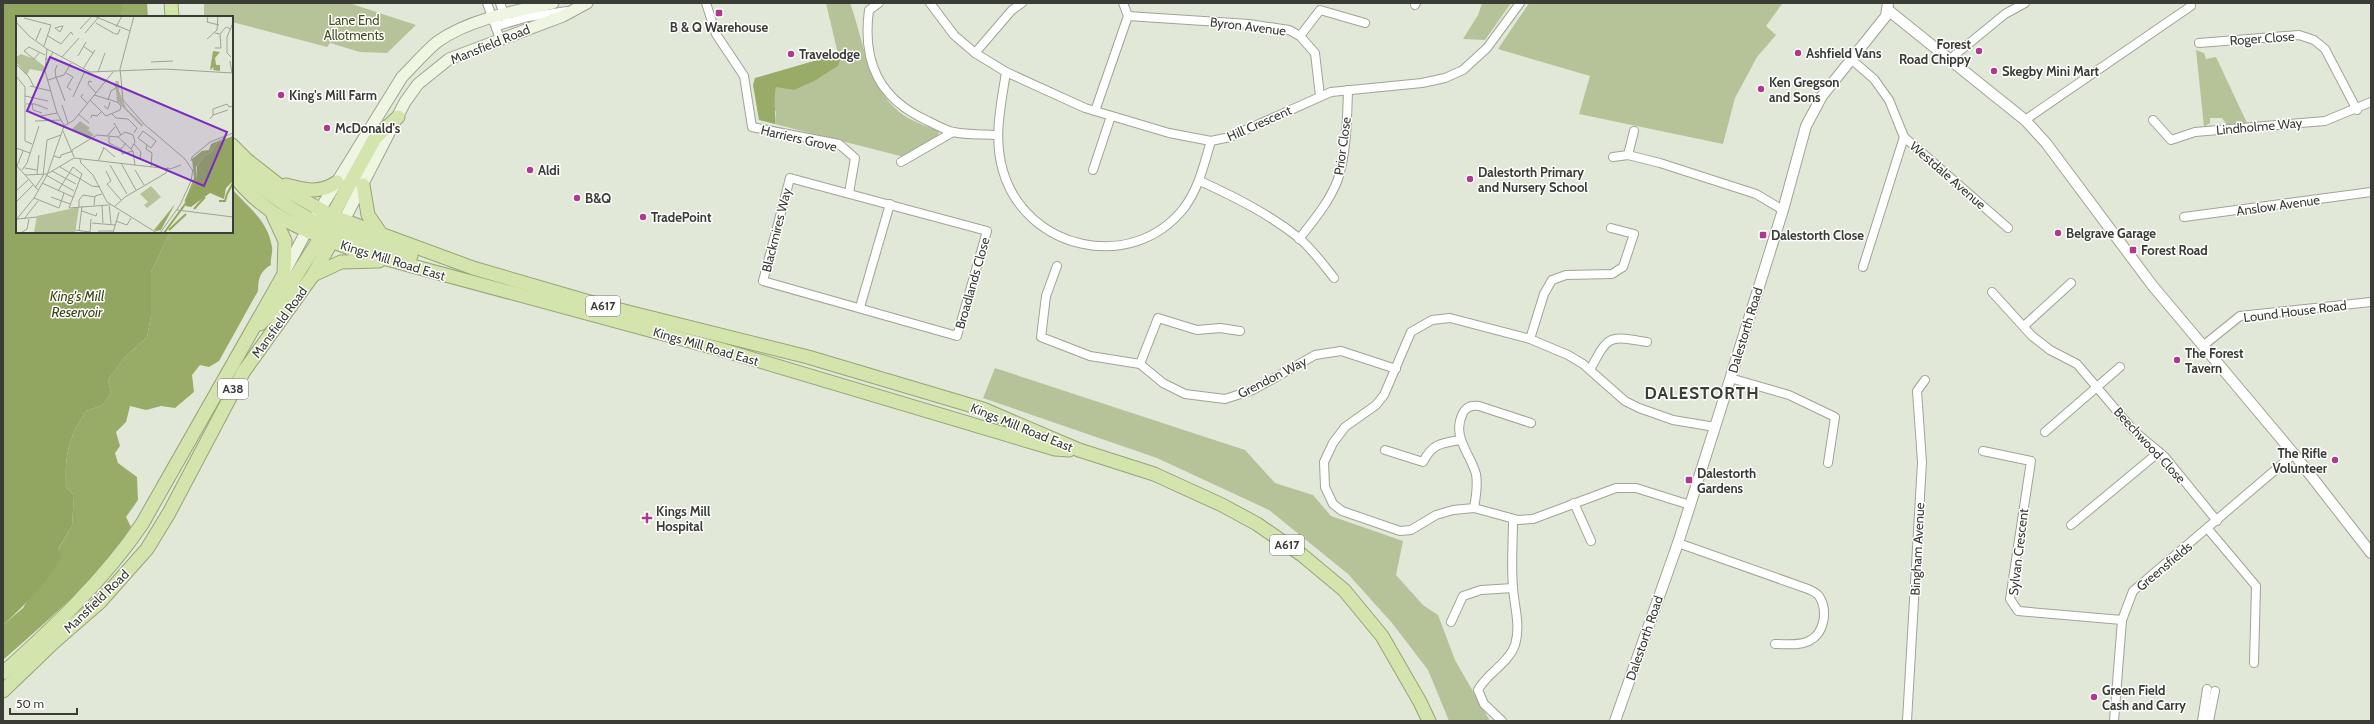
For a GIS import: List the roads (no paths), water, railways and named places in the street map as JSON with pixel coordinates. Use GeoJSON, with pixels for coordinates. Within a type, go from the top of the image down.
{"type":"FeatureCollection","features":[{"type":"Feature","properties":{"kind":"highway"},"geometry":{"type":"LineString","coordinates":[[171,3],[172,16]]}},
{"type":"Feature","properties":{"kind":"highway"},"geometry":{"type":"LineString","coordinates":[[249,335],[275,309],[326,226],[375,138],[398,117]]}},
{"type":"Feature","properties":{"kind":"highway","name":"A617"},"geometry":{"type":"LineString","coordinates":[[233,146],[326,226]]}},
{"type":"Feature","properties":{"kind":"highway"},"geometry":{"type":"LineString","coordinates":[[233,154],[239,164],[253,180],[269,193],[326,226],[440,265],[463,281]]}},
{"type":"Feature","properties":{"kind":"highway"},"geometry":{"type":"LineString","coordinates":[[233,174],[272,213],[281,228],[285,241],[284,274]]}},
{"type":"Feature","properties":{"kind":"highway"},"geometry":{"type":"LineString","coordinates":[[276,183],[310,191],[327,188],[337,182]]}},
{"type":"Feature","properties":{"kind":"highway"},"geometry":{"type":"LineString","coordinates":[[363,185],[368,215],[381,234]]}},
{"type":"Feature","properties":{"kind":"highway","name":"A617"},"geometry":{"type":"LineString","coordinates":[[272,213],[326,226]]}},
{"type":"Feature","properties":{"kind":"highway","name":"Kings Mill Road East"},"geometry":{"type":"LineString","coordinates":[[326,226],[381,234],[473,268],[600,306],[800,356],[983,409],[1079,450],[1154,474],[1222,505],[1257,524],[1302,555],[1344,590],[1382,636],[1420,702],[1428,721]]}},
{"type":"Feature","properties":{"kind":"highway","name":"Kings Mill Road East"},"geometry":{"type":"LineString","coordinates":[[326,226],[394,260],[463,281],[723,350],[1055,449],[1079,450]]}},
{"type":"Feature","properties":{"kind":"highway","name":"Mansfield Road"},"geometry":{"type":"LineString","coordinates":[[3,691],[55,641],[100,602],[147,549],[169,513],[244,371],[314,275],[326,226]]}},
{"type":"Feature","properties":{"kind":"highway"},"geometry":{"type":"LineString","coordinates":[[314,275],[341,262],[394,260]]}},
{"type":"Feature","properties":{"kind":"highway","name":"Mansfield Road"},"geometry":{"type":"LineString","coordinates":[[3,673],[64,616],[132,540],[284,274]]}},
{"type":"Feature","properties":{"kind":"main road","name":"Mansfield Road"},"geometry":{"type":"LineString","coordinates":[[284,274],[363,185],[398,117],[418,84],[438,66],[472,49],[500,40],[508,25],[553,3]]}},
{"type":"Feature","properties":{"kind":"main road","name":"Mansfield Road"},"geometry":{"type":"LineString","coordinates":[[326,226],[337,182],[402,77],[437,42],[456,32],[491,19],[508,25],[576,9],[587,3]]}},
{"type":"Feature","properties":{"kind":"street"},"geometry":{"type":"LineString","coordinates":[[487,3],[491,19],[500,40]]}},
{"type":"Feature","properties":{"kind":"street"},"geometry":{"type":"LineString","coordinates":[[500,3],[508,25]]}},
{"type":"Feature","properties":{"kind":"street","name":"Harriers Grove"},"geometry":{"type":"LineString","coordinates":[[706,3],[716,34],[744,76],[752,127],[839,144],[855,158],[849,194]]}},
{"type":"Feature","properties":{"kind":"street"},"geometry":{"type":"LineString","coordinates":[[879,3],[869,10],[866,34],[878,80],[890,97],[913,115],[953,132],[996,135]]}},
{"type":"Feature","properties":{"kind":"street","name":"Hill Crescent"},"geometry":{"type":"LineString","coordinates":[[930,3],[954,34],[975,53],[1006,72],[1050,93],[1096,111],[1169,133],[1210,141],[1230,137],[1331,92],[1422,83],[1445,78],[1463,70],[1487,48],[1520,3]]}},
{"type":"Feature","properties":{"kind":"street"},"geometry":{"type":"LineString","coordinates":[[975,53],[1012,10],[1022,3]]}},
{"type":"Feature","properties":{"kind":"street"},"geometry":{"type":"LineString","coordinates":[[1096,111],[1128,16],[1122,3]]}},
{"type":"Feature","properties":{"kind":"street"},"geometry":{"type":"LineString","coordinates":[[1950,59],[2005,14],[2025,3]]}},
{"type":"Feature","properties":{"kind":"street"},"geometry":{"type":"LineString","coordinates":[[2025,120],[2191,6]]}},
{"type":"Feature","properties":{"kind":"street"},"geometry":{"type":"LineString","coordinates":[[1888,7],[2025,120],[2046,143],[2152,285],[2204,345],[2294,454],[2371,553]]}},
{"type":"Feature","properties":{"kind":"street","name":"Dalestorth Road"},"geometry":{"type":"LineString","coordinates":[[1615,721],[1678,543],[1783,210],[1806,126],[1822,96],[1874,35],[1886,16],[1888,7]]}},
{"type":"Feature","properties":{"kind":"street"},"geometry":{"type":"LineString","coordinates":[[1300,36],[1320,10],[1365,22]]}},
{"type":"Feature","properties":{"kind":"street","name":"Byron Avenue"},"geometry":{"type":"LineString","coordinates":[[1128,16],[1256,25],[1288,30],[1300,36],[1315,53],[1320,96]]}},
{"type":"Feature","properties":{"kind":"street","name":"Roger Close"},"geometry":{"type":"LineString","coordinates":[[2200,43],[2299,34],[2314,40],[2325,50],[2357,110]]}},
{"type":"Feature","properties":{"kind":"street","name":"Westdale Avenue"},"geometry":{"type":"LineString","coordinates":[[1852,60],[1874,79],[1889,100],[1904,137],[2008,228]]}},
{"type":"Feature","properties":{"kind":"street"},"geometry":{"type":"LineString","coordinates":[[1006,72],[996,135],[1003,171],[1014,195],[1033,220],[1056,236],[1085,245],[1109,247],[1134,243],[1160,230],[1184,208],[1200,181],[1210,141]]}},
{"type":"Feature","properties":{"kind":"street","name":"Prior Close"},"geometry":{"type":"LineString","coordinates":[[1299,239],[1321,211],[1338,179],[1346,136],[1348,90]]}},
{"type":"Feature","properties":{"kind":"street","name":"Lindholme Way"},"geometry":{"type":"LineString","coordinates":[[2154,120],[2171,140],[2194,132],[2325,120],[2357,110],[2371,102]]}},
{"type":"Feature","properties":{"kind":"street"},"geometry":{"type":"LineString","coordinates":[[1093,170],[1112,116]]}},
{"type":"Feature","properties":{"kind":"street"},"geometry":{"type":"LineString","coordinates":[[1628,155],[1634,131]]}},
{"type":"Feature","properties":{"kind":"street"},"geometry":{"type":"LineString","coordinates":[[901,162],[953,132]]}},
{"type":"Feature","properties":{"kind":"street"},"geometry":{"type":"LineString","coordinates":[[1863,267],[1904,137]]}},
{"type":"Feature","properties":{"kind":"street"},"geometry":{"type":"LineString","coordinates":[[1613,157],[1628,155],[1756,194],[1783,210]]}},
{"type":"Feature","properties":{"kind":"street","name":"Broadlands Close"},"geometry":{"type":"LineString","coordinates":[[763,282],[860,307],[957,336],[987,231],[790,178]]}},
{"type":"Feature","properties":{"kind":"street","name":"Blackmires Way"},"geometry":{"type":"LineString","coordinates":[[763,282],[790,178]]}},
{"type":"Feature","properties":{"kind":"street"},"geometry":{"type":"LineString","coordinates":[[1200,181],[1244,201],[1299,239],[1334,278]]}},
{"type":"Feature","properties":{"kind":"street","name":"Anslow Avenue"},"geometry":{"type":"LineString","coordinates":[[2184,217],[2371,192]]}},
{"type":"Feature","properties":{"kind":"street"},"geometry":{"type":"LineString","coordinates":[[860,307],[890,204]]}},
{"type":"Feature","properties":{"kind":"street"},"geometry":{"type":"LineString","coordinates":[[1530,339],[1544,294],[1552,280],[1566,275],[1612,274],[1623,267],[1634,234],[1611,228]]}},
{"type":"Feature","properties":{"kind":"street"},"geometry":{"type":"LineString","coordinates":[[1057,266],[1046,296],[1041,337],[1090,356],[1140,364],[1158,318],[1198,330],[1220,328],[1240,331]]}},
{"type":"Feature","properties":{"kind":"street"},"geometry":{"type":"LineString","coordinates":[[2024,326],[2071,283]]}},
{"type":"Feature","properties":{"kind":"street","name":"Beechwood Close"},"geometry":{"type":"LineString","coordinates":[[1992,292],[2024,326],[2050,350],[2077,364],[2134,431],[2159,452],[2217,521]]}},
{"type":"Feature","properties":{"kind":"street","name":"Lound House Road"},"geometry":{"type":"LineString","coordinates":[[2204,345],[2240,316],[2371,302]]}},
{"type":"Feature","properties":{"kind":"street"},"geometry":{"type":"LineString","coordinates":[[1690,505],[1636,488],[1616,488],[1533,519],[1514,519],[1474,508],[1453,510],[1436,515],[1411,530],[1400,531],[1342,511],[1333,504],[1325,487],[1324,462],[1333,443],[1345,427],[1376,405],[1384,395],[1411,332],[1432,320],[1450,318],[1530,339],[1568,355],[1590,370],[1625,401],[1639,408],[1673,420],[1715,427]]}},
{"type":"Feature","properties":{"kind":"street"},"geometry":{"type":"LineString","coordinates":[[1590,370],[1604,344],[1608,340],[1619,338],[1647,342]]}},
{"type":"Feature","properties":{"kind":"street","name":"Grendon Way"},"geometry":{"type":"LineString","coordinates":[[1140,364],[1163,383],[1185,394],[1225,399],[1253,390],[1297,364],[1324,352],[1342,351],[1396,369]]}},
{"type":"Feature","properties":{"kind":"street"},"geometry":{"type":"LineString","coordinates":[[2045,432],[2120,367]]}},
{"type":"Feature","properties":{"kind":"street"},"geometry":{"type":"LineString","coordinates":[[1730,378],[1789,395],[1835,417],[1828,463]]}},
{"type":"Feature","properties":{"kind":"street","name":"Bingham Avenue"},"geometry":{"type":"LineString","coordinates":[[1907,721],[1922,462],[1917,391],[1925,380]]}},
{"type":"Feature","properties":{"kind":"street"},"geometry":{"type":"LineString","coordinates":[[1474,508],[1477,486],[1476,475],[1460,440],[1460,418],[1464,410],[1473,405],[1531,423]]}},
{"type":"Feature","properties":{"kind":"street"},"geometry":{"type":"LineString","coordinates":[[1386,450],[1423,462],[1429,450],[1438,445],[1460,440]]}},
{"type":"Feature","properties":{"kind":"street","name":"Sylvan Crescent"},"geometry":{"type":"LineString","coordinates":[[1983,451],[2031,461],[2010,599],[2018,611],[2122,620]]}},
{"type":"Feature","properties":{"kind":"street"},"geometry":{"type":"LineString","coordinates":[[2071,525],[2159,452]]}},
{"type":"Feature","properties":{"kind":"street","name":"Greensfields"},"geometry":{"type":"LineString","coordinates":[[2114,721],[2122,620],[2133,591],[2208,529],[2294,454]]}},
{"type":"Feature","properties":{"kind":"street"},"geometry":{"type":"LineString","coordinates":[[1574,503],[1591,542]]}},
{"type":"Feature","properties":{"kind":"street"},"geometry":{"type":"LineString","coordinates":[[1502,721],[1484,704],[1478,690],[1483,682],[1501,664],[1514,646],[1518,630],[1513,588],[1514,519]]}},
{"type":"Feature","properties":{"kind":"street"},"geometry":{"type":"LineString","coordinates":[[2208,529],[2256,586],[2254,663]]}},
{"type":"Feature","properties":{"kind":"street"},"geometry":{"type":"LineString","coordinates":[[1678,543],[1808,589],[1818,596],[1824,608],[1824,616],[1818,634],[1804,643],[1775,644]]}},
{"type":"Feature","properties":{"kind":"street"},"geometry":{"type":"LineString","coordinates":[[1451,622],[1463,596],[1481,590],[1513,588]]}},
{"type":"Feature","properties":{"kind":"street"},"geometry":{"type":"LineString","coordinates":[[2202,721],[2211,690],[2209,721]]}},
{"type":"Feature","properties":{"kind":"water","name":"King's Mill Reservoir"},"geometry":{"type":"Polygon","coordinates":[[[3,3],[123,3],[121,16],[16,16],[16,233],[170,233],[151,272],[151,316],[147,337],[124,358],[108,380],[111,393],[103,405],[86,411],[71,438],[66,465],[66,487],[74,495],[72,526],[58,549],[62,557],[50,576],[3,625],[3,3]]]}},
{"type":"Feature","properties":{"kind":"place","name":"B & Q Warehouse"},"geometry":{"type":"Point","coordinates":[719,13]}},
{"type":"Feature","properties":{"kind":"place","name":"Forest Road Chippy"},"geometry":{"type":"Point","coordinates":[1979,51]}},
{"type":"Feature","properties":{"kind":"place","name":"Ashfield Vans"},"geometry":{"type":"Point","coordinates":[1798,53]}},
{"type":"Feature","properties":{"kind":"place","name":"Travelodge"},"geometry":{"type":"Point","coordinates":[791,54]}},
{"type":"Feature","properties":{"kind":"place","name":"Skegby Mini Mart"},"geometry":{"type":"Point","coordinates":[1994,71]}},
{"type":"Feature","properties":{"kind":"place","name":"Ken Gregson and Sons"},"geometry":{"type":"Point","coordinates":[1761,89]}},
{"type":"Feature","properties":{"kind":"place","name":"King's Mill Farm"},"geometry":{"type":"Point","coordinates":[281,95]}},
{"type":"Feature","properties":{"kind":"place","name":"McDonald's"},"geometry":{"type":"Point","coordinates":[327,128]}},
{"type":"Feature","properties":{"kind":"place","name":"Aldi"},"geometry":{"type":"Point","coordinates":[530,170]}},
{"type":"Feature","properties":{"kind":"place","name":"Dalestorth Primary and Nursery School"},"geometry":{"type":"Point","coordinates":[1470,179]}},
{"type":"Feature","properties":{"kind":"place","name":"B&Q"},"geometry":{"type":"Point","coordinates":[577,198]}},
{"type":"Feature","properties":{"kind":"place","name":"TradePoint"},"geometry":{"type":"Point","coordinates":[643,217]}},
{"type":"Feature","properties":{"kind":"place","name":"Belgrave Garage"},"geometry":{"type":"Point","coordinates":[2058,233]}},
{"type":"Feature","properties":{"kind":"place","name":"Dalestorth Close"},"geometry":{"type":"Point","coordinates":[1763,235]}},
{"type":"Feature","properties":{"kind":"place","name":"Forest Road"},"geometry":{"type":"Point","coordinates":[2133,250]}},
{"type":"Feature","properties":{"kind":"place","name":"The Forest Tavern"},"geometry":{"type":"Point","coordinates":[2177,360]}},
{"type":"Feature","properties":{"kind":"place","name":"The Rifle Volunteer"},"geometry":{"type":"Point","coordinates":[2335,460]}},
{"type":"Feature","properties":{"kind":"place","name":"Dalestorth Gardens"},"geometry":{"type":"Point","coordinates":[1689,480]}},
{"type":"Feature","properties":{"kind":"place","name":"Kings Mill Hospital"},"geometry":{"type":"Point","coordinates":[647,518]}},
{"type":"Feature","properties":{"kind":"place","name":"Green Field Cash and Carry"},"geometry":{"type":"Point","coordinates":[2094,697]}},
{"type":"Feature","properties":{"kind":"district","name":"DALESTORTH"},"geometry":{"type":"Point","coordinates":[1702,393]}},
{"type":"Feature","properties":{"kind":"park label","name":"Lane End Allotments"},"geometry":{"type":"Point","coordinates":[354,28]}}]}
